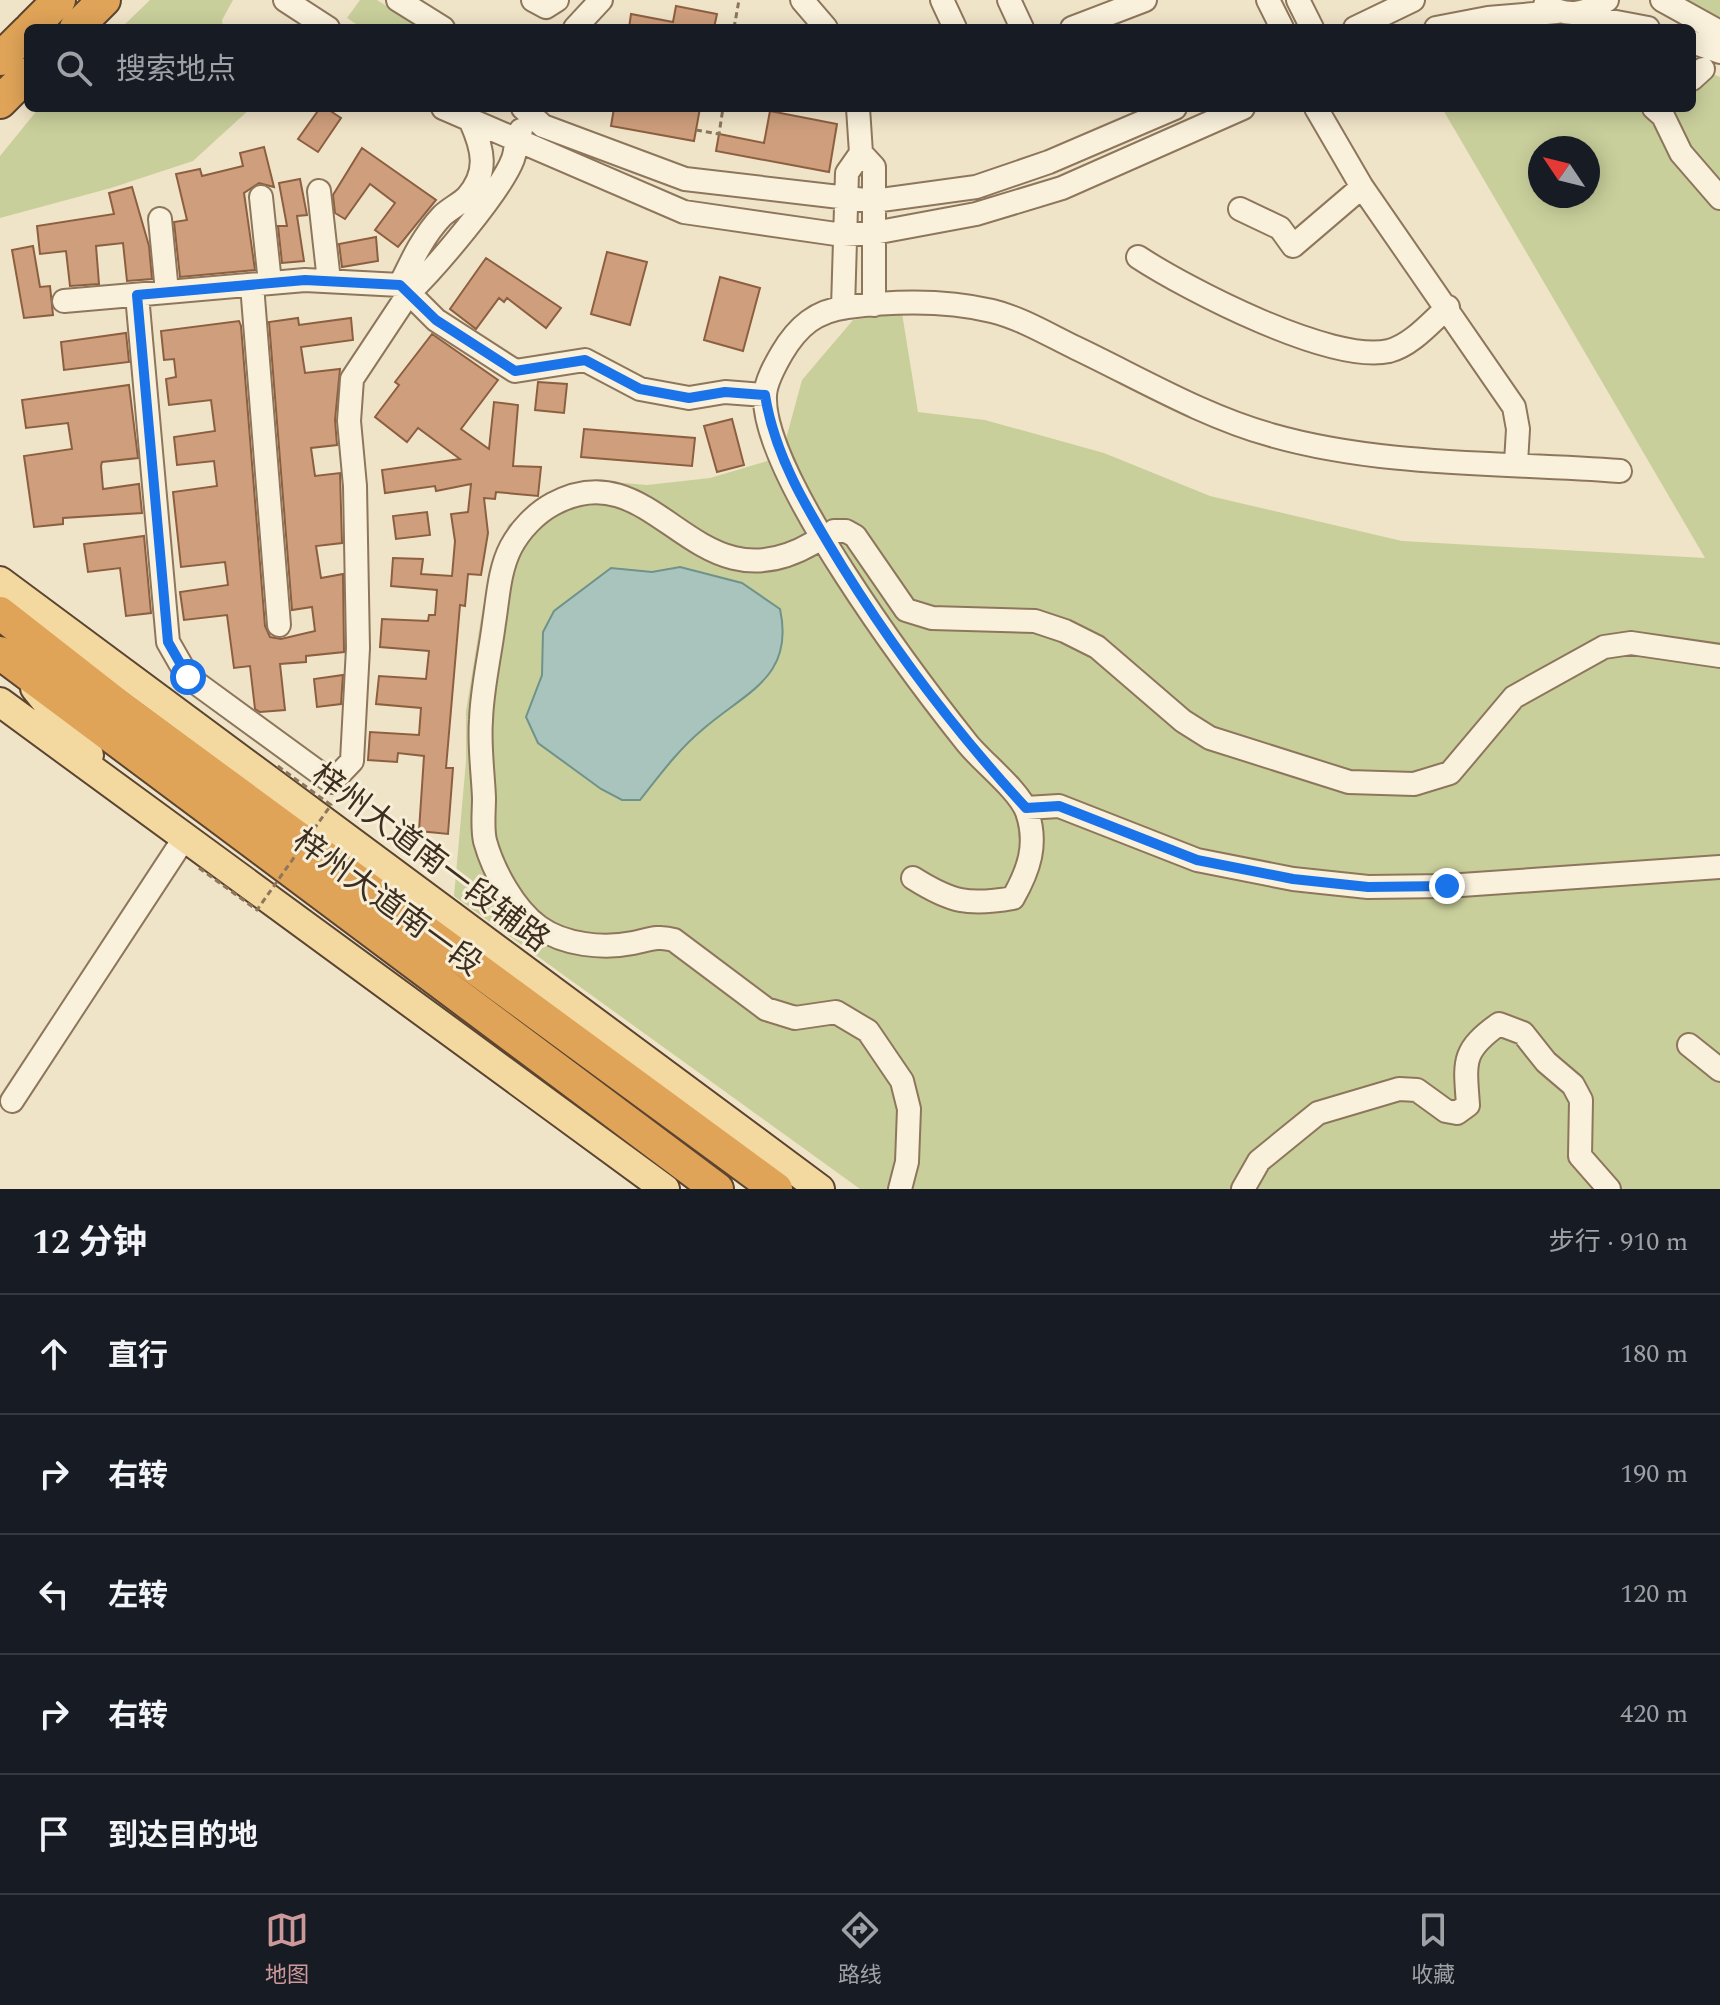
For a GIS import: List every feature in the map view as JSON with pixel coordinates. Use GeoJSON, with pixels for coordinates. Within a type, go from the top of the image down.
{"type":"FeatureCollection","features":[{"type":"Feature","properties":{"kind":"highway"},"geometry":{"type":"LineString","coordinates":[[36,24],[59,0]]}},
{"type":"Feature","properties":{"kind":"highway"},"geometry":{"type":"LineString","coordinates":[[80,24],[104,0]]}},
{"type":"Feature","properties":{"kind":"highway"},"geometry":{"type":"LineString","coordinates":[[0,59],[24,36]]}},
{"type":"Feature","properties":{"kind":"highway"},"geometry":{"type":"LineString","coordinates":[[0,102],[24,78]]}},
{"type":"Feature","properties":{"kind":"highway","name":"梓州大道南一段"},"geometry":{"type":"LineString","coordinates":[[0,613],[124,710],[776,1189]]}},
{"type":"Feature","properties":{"kind":"highway","name":"梓州大道南一段"},"geometry":{"type":"LineString","coordinates":[[10,661],[717,1189]]}},
{"type":"Feature","properties":{"kind":"main road","name":"梓州大道南一段辅路"},"geometry":{"type":"LineString","coordinates":[[0,581],[820,1189]]}},
{"type":"Feature","properties":{"kind":"main road"},"geometry":{"type":"LineString","coordinates":[[86,645],[124,710],[214,742]]}},
{"type":"Feature","properties":{"kind":"main road"},"geometry":{"type":"LineString","coordinates":[[10,661],[113,784]]}},
{"type":"Feature","properties":{"kind":"main road"},"geometry":{"type":"LineString","coordinates":[[0,702],[665,1189]]}},
{"type":"Feature","properties":{"kind":"street"},"geometry":{"type":"LineString","coordinates":[[285,0],[322,24]]}},
{"type":"Feature","properties":{"kind":"street"},"geometry":{"type":"LineString","coordinates":[[398,0],[437,24]]}},
{"type":"Feature","properties":{"kind":"street"},"geometry":{"type":"LineString","coordinates":[[802,0],[823,24]]}},
{"type":"Feature","properties":{"kind":"street"},"geometry":{"type":"LineString","coordinates":[[942,0],[953,24]]}},
{"type":"Feature","properties":{"kind":"street"},"geometry":{"type":"LineString","coordinates":[[1009,0],[1020,24]]}},
{"type":"Feature","properties":{"kind":"street"},"geometry":{"type":"LineString","coordinates":[[1081,24],[1122,5],[1145,0]]}},
{"type":"Feature","properties":{"kind":"street"},"geometry":{"type":"LineString","coordinates":[[1268,0],[1280,24]]}},
{"type":"Feature","properties":{"kind":"street"},"geometry":{"type":"LineString","coordinates":[[1298,0],[1310,24]]}},
{"type":"Feature","properties":{"kind":"street"},"geometry":{"type":"LineString","coordinates":[[1363,24],[1413,0]]}},
{"type":"Feature","properties":{"kind":"street"},"geometry":{"type":"LineString","coordinates":[[1537,0],[1566,13],[1626,24]]}},
{"type":"Feature","properties":{"kind":"street"},"geometry":{"type":"LineString","coordinates":[[1457,24],[1488,18],[1592,10],[1607,0]]}},
{"type":"Feature","properties":{"kind":"street"},"geometry":{"type":"LineString","coordinates":[[1662,0],[1720,32]]}},
{"type":"Feature","properties":{"kind":"street"},"geometry":{"type":"LineString","coordinates":[[579,24],[598,2]]}},
{"type":"Feature","properties":{"kind":"street"},"geometry":{"type":"LineString","coordinates":[[598,2],[602,24]]}},
{"type":"Feature","properties":{"kind":"street"},"geometry":{"type":"LineString","coordinates":[[1696,43],[1720,52]]}},
{"type":"Feature","properties":{"kind":"street"},"geometry":{"type":"LineString","coordinates":[[451,112],[684,212],[843,235],[874,233],[976,214],[1062,188],[1234,112]]}},
{"type":"Feature","properties":{"kind":"street"},"geometry":{"type":"LineString","coordinates":[[64,301],[329,281],[405,289],[431,273],[513,158],[514,141],[527,112],[543,126],[685,179],[874,201],[976,187],[1049,162],[1166,112]]}},
{"type":"Feature","properties":{"kind":"street"},"geometry":{"type":"LineString","coordinates":[[843,308],[847,173],[861,153],[858,112]]}},
{"type":"Feature","properties":{"kind":"street"},"geometry":{"type":"LineString","coordinates":[[1318,112],[1362,187],[1448,307],[1514,407],[1518,429],[1516,463]]}},
{"type":"Feature","properties":{"kind":"street"},"geometry":{"type":"LineString","coordinates":[[1657,112],[1681,153],[1720,198]]}},
{"type":"Feature","properties":{"kind":"street"},"geometry":{"type":"LineString","coordinates":[[1672,135],[1674,112]]}},
{"type":"Feature","properties":{"kind":"street"},"geometry":{"type":"LineString","coordinates":[[137,295],[168,642],[188,677],[332,782],[352,761],[358,648],[355,486],[349,421],[352,379],[405,289],[414,253],[434,227],[467,196],[482,169],[483,149],[471,122]]}},
{"type":"Feature","properties":{"kind":"street"},"geometry":{"type":"LineString","coordinates":[[861,153],[874,167],[874,305]]}},
{"type":"Feature","properties":{"kind":"street"},"geometry":{"type":"LineString","coordinates":[[1240,209],[1280,228],[1293,246],[1362,187]]}},
{"type":"Feature","properties":{"kind":"street"},"geometry":{"type":"LineString","coordinates":[[319,191],[329,281]]}},
{"type":"Feature","properties":{"kind":"street"},"geometry":{"type":"LineString","coordinates":[[261,197],[261,284],[279,625]]}},
{"type":"Feature","properties":{"kind":"street"},"geometry":{"type":"LineString","coordinates":[[160,219],[167,292]]}},
{"type":"Feature","properties":{"kind":"street"},"geometry":{"type":"LineString","coordinates":[[434,227],[441,241],[452,244]]}},
{"type":"Feature","properties":{"kind":"street"},"geometry":{"type":"LineString","coordinates":[[1138,257],[1174,280],[1288,333],[1351,349],[1388,351],[1410,341],[1448,307]]}},
{"type":"Feature","properties":{"kind":"street"},"geometry":{"type":"LineString","coordinates":[[405,289],[436,320],[515,371],[585,360],[640,389],[689,398],[725,392],[765,395]]}},
{"type":"Feature","properties":{"kind":"street"},"geometry":{"type":"LineString","coordinates":[[913,878],[943,898],[978,905],[1013,898],[1026,875],[1034,843],[1026,808],[972,748],[883,633],[794,484],[770,426],[765,395],[774,368],[788,343],[812,316],[843,308],[874,305],[953,304],[995,311],[1214,414],[1309,445],[1360,454],[1620,471]]}},
{"type":"Feature","properties":{"kind":"street"},"geometry":{"type":"LineString","coordinates":[[813,543],[767,563],[747,563],[721,556],[638,503],[606,491],[580,494],[552,504],[524,527],[510,548],[500,578],[481,720],[484,836],[490,859],[521,910],[540,927],[564,939],[607,947],[661,936],[674,940],[735,989],[766,1009],[795,1018],[836,1012],[868,1031],[902,1081],[909,1109],[907,1162],[900,1189]]}},
{"type":"Feature","properties":{"kind":"street"},"geometry":{"type":"LineString","coordinates":[[834,531],[846,531],[855,536],[906,610],[932,618],[1035,621],[1065,631],[1106,654],[1183,721],[1210,738],[1349,782],[1414,784],[1450,773],[1514,697],[1604,647],[1631,643],[1720,656]]}},
{"type":"Feature","properties":{"kind":"street"},"geometry":{"type":"LineString","coordinates":[[1026,808],[1059,806],[1197,860],[1293,879],[1368,887],[1447,886],[1720,867]]}},
{"type":"Feature","properties":{"kind":"street"},"geometry":{"type":"LineString","coordinates":[[12,1101],[185,837]]}},
{"type":"Feature","properties":{"kind":"street"},"geometry":{"type":"LineString","coordinates":[[1243,1189],[1259,1161],[1318,1113],[1399,1089],[1417,1090],[1446,1111],[1457,1113],[1468,1105],[1465,1062],[1470,1049],[1499,1024],[1523,1033],[1546,1062],[1573,1085],[1581,1100],[1580,1156],[1609,1189]]}},
{"type":"Feature","properties":{"kind":"street"},"geometry":{"type":"LineString","coordinates":[[1689,1045],[1720,1070]]}},
{"type":"Feature","properties":{"kind":"path"},"geometry":{"type":"LineString","coordinates":[[735,24],[739,0]]}},
{"type":"Feature","properties":{"kind":"path"},"geometry":{"type":"LineString","coordinates":[[696,130],[719,134],[722,112]]}},
{"type":"Feature","properties":{"kind":"path"},"geometry":{"type":"LineString","coordinates":[[199,868],[257,910],[331,805],[275,764]]}},
{"type":"Feature","properties":{"kind":"green space"},"geometry":{"type":"Polygon","coordinates":[[[150,0],[233,0],[222,24],[125,24],[150,0]]]}},
{"type":"Feature","properties":{"kind":"green space"},"geometry":{"type":"Polygon","coordinates":[[[360,0],[377,0],[416,24],[356,24],[347,18],[360,0]]]}},
{"type":"Feature","properties":{"kind":"green space"},"geometry":{"type":"Polygon","coordinates":[[[1677,0],[1720,0],[1720,26],[1677,0]]]}},
{"type":"Feature","properties":{"kind":"green space"},"geometry":{"type":"Polygon","coordinates":[[[1696,67],[1720,77],[1720,1189],[860,1189],[454,896],[466,761],[466,711],[483,606],[508,525],[551,495],[601,481],[647,485],[710,478],[781,457],[802,380],[853,320],[902,313],[918,412],[985,420],[1104,453],[1210,496],[1402,541],[1705,558],[1444,112],[1696,112],[1696,67]]]}},
{"type":"Feature","properties":{"kind":"green space"},"geometry":{"type":"Polygon","coordinates":[[[36,112],[247,112],[193,161],[111,188],[0,218],[0,156],[36,112]]]}},
{"type":"Feature","properties":{"kind":"water"},"geometry":{"type":"Polygon","coordinates":[[[680,567],[742,583],[780,609],[783,632],[780,652],[763,681],[693,738],[640,800],[622,800],[601,789],[538,743],[526,717],[542,675],[543,632],[554,611],[611,568],[652,572],[680,567]]]}},
{"type":"Feature","properties":{"kind":"building"},"geometry":{"type":"Polygon","coordinates":[[[676,6],[717,14],[715,24],[630,24],[631,14],[673,22],[676,6]]]}},
{"type":"Feature","properties":{"kind":"building"},"geometry":{"type":"Polygon","coordinates":[[[317,112],[332,112],[341,118],[318,152],[298,139],[317,112]]]}},
{"type":"Feature","properties":{"kind":"building"},"geometry":{"type":"Polygon","coordinates":[[[613,112],[699,112],[694,141],[611,126],[613,112]]]}},
{"type":"Feature","properties":{"kind":"building"},"geometry":{"type":"Polygon","coordinates":[[[770,112],[837,124],[829,172],[716,151],[719,134],[764,143],[770,112]]]}},
{"type":"Feature","properties":{"kind":"building"},"geometry":{"type":"Polygon","coordinates":[[[264,147],[274,187],[259,183],[244,193],[255,270],[180,277],[174,222],[187,220],[176,174],[200,169],[202,176],[243,166],[240,153],[264,147]]]}},
{"type":"Feature","properties":{"kind":"building"},"geometry":{"type":"Polygon","coordinates":[[[362,148],[436,200],[398,247],[375,230],[395,203],[370,184],[345,219],[335,213],[333,195],[362,148]]]}},
{"type":"Feature","properties":{"kind":"building"},"geometry":{"type":"Polygon","coordinates":[[[300,179],[307,215],[297,216],[304,261],[282,263],[278,226],[287,226],[279,183],[300,179]]]}},
{"type":"Feature","properties":{"kind":"building"},"geometry":{"type":"Polygon","coordinates":[[[132,187],[149,246],[152,279],[127,281],[123,243],[96,246],[99,284],[70,286],[66,251],[40,254],[37,226],[114,214],[109,193],[132,187]]]}},
{"type":"Feature","properties":{"kind":"building"},"geometry":{"type":"Polygon","coordinates":[[[376,237],[378,261],[342,267],[339,244],[376,237]]]}},
{"type":"Feature","properties":{"kind":"building"},"geometry":{"type":"Polygon","coordinates":[[[33,246],[40,287],[50,286],[53,315],[24,318],[12,250],[33,246]]]}},
{"type":"Feature","properties":{"kind":"building"},"geometry":{"type":"Polygon","coordinates":[[[607,252],[647,262],[630,325],[591,314],[607,252]]]}},
{"type":"Feature","properties":{"kind":"building"},"geometry":{"type":"Polygon","coordinates":[[[486,258],[561,308],[546,328],[507,298],[504,302],[499,298],[476,329],[450,309],[486,258]]]}},
{"type":"Feature","properties":{"kind":"building"},"geometry":{"type":"Polygon","coordinates":[[[720,277],[760,288],[743,351],[704,340],[720,277]]]}},
{"type":"Feature","properties":{"kind":"building"},"geometry":{"type":"Polygon","coordinates":[[[298,318],[299,325],[351,318],[353,340],[301,347],[305,373],[340,369],[335,420],[337,445],[311,448],[315,476],[340,473],[342,543],[316,546],[321,578],[343,574],[344,652],[306,656],[306,662],[280,664],[285,710],[260,712],[255,709],[250,666],[234,668],[227,615],[184,620],[180,592],[228,585],[225,562],[181,567],[173,492],[217,486],[214,461],[177,465],[174,437],[215,431],[211,400],[169,405],[166,379],[176,377],[174,359],[164,360],[161,331],[239,321],[241,326],[265,626],[270,637],[281,639],[315,631],[312,607],[292,610],[269,322],[298,318]]]}},
{"type":"Feature","properties":{"kind":"building"},"geometry":{"type":"Polygon","coordinates":[[[126,333],[129,362],[64,370],[61,342],[126,333]]]}},
{"type":"Feature","properties":{"kind":"building"},"geometry":{"type":"Polygon","coordinates":[[[432,334],[498,380],[461,429],[489,449],[494,402],[518,405],[513,466],[541,467],[538,496],[496,492],[495,499],[484,498],[488,533],[481,575],[468,574],[465,606],[460,605],[446,768],[453,768],[448,834],[419,831],[424,756],[398,753],[397,762],[368,760],[370,732],[419,735],[421,708],[376,704],[379,676],[426,679],[429,651],[380,647],[382,619],[428,621],[429,615],[435,615],[437,590],[391,586],[393,558],[423,559],[421,574],[452,576],[455,541],[451,514],[468,512],[471,484],[436,491],[435,486],[385,493],[382,470],[460,459],[418,428],[407,442],[375,417],[399,385],[395,382],[432,334]]]}},
{"type":"Feature","properties":{"kind":"building"},"geometry":{"type":"Polygon","coordinates":[[[538,382],[567,384],[564,413],[535,410],[538,382]]]}},
{"type":"Feature","properties":{"kind":"building"},"geometry":{"type":"Polygon","coordinates":[[[129,385],[138,458],[102,462],[103,489],[139,484],[142,513],[63,518],[63,524],[34,527],[24,456],[72,449],[68,423],[26,428],[22,400],[129,385]]]}},
{"type":"Feature","properties":{"kind":"building"},"geometry":{"type":"Polygon","coordinates":[[[732,419],[744,465],[717,472],[704,426],[732,419]]]}},
{"type":"Feature","properties":{"kind":"building"},"geometry":{"type":"Polygon","coordinates":[[[584,429],[695,438],[692,466],[581,457],[584,429]]]}},
{"type":"Feature","properties":{"kind":"building"},"geometry":{"type":"Polygon","coordinates":[[[427,512],[430,535],[396,539],[393,516],[427,512]]]}},
{"type":"Feature","properties":{"kind":"building"},"geometry":{"type":"Polygon","coordinates":[[[144,536],[151,613],[126,616],[120,568],[88,572],[84,544],[144,536]]]}},
{"type":"Feature","properties":{"kind":"building"},"geometry":{"type":"Polygon","coordinates":[[[343,675],[341,704],[317,707],[314,679],[343,675]]]}},
{"type":"Feature","properties":{"kind":"route"},"geometry":{"type":"LineString","coordinates":[[188,677],[168,642],[137,295],[305,280],[400,285],[436,320],[515,371],[585,360],[640,389],[689,398],[725,392],[765,395],[770,426],[794,484],[883,633],[910,672],[972,748],[1026,808],[1059,806],[1197,860],[1293,879],[1368,887],[1447,886]]}}]}
